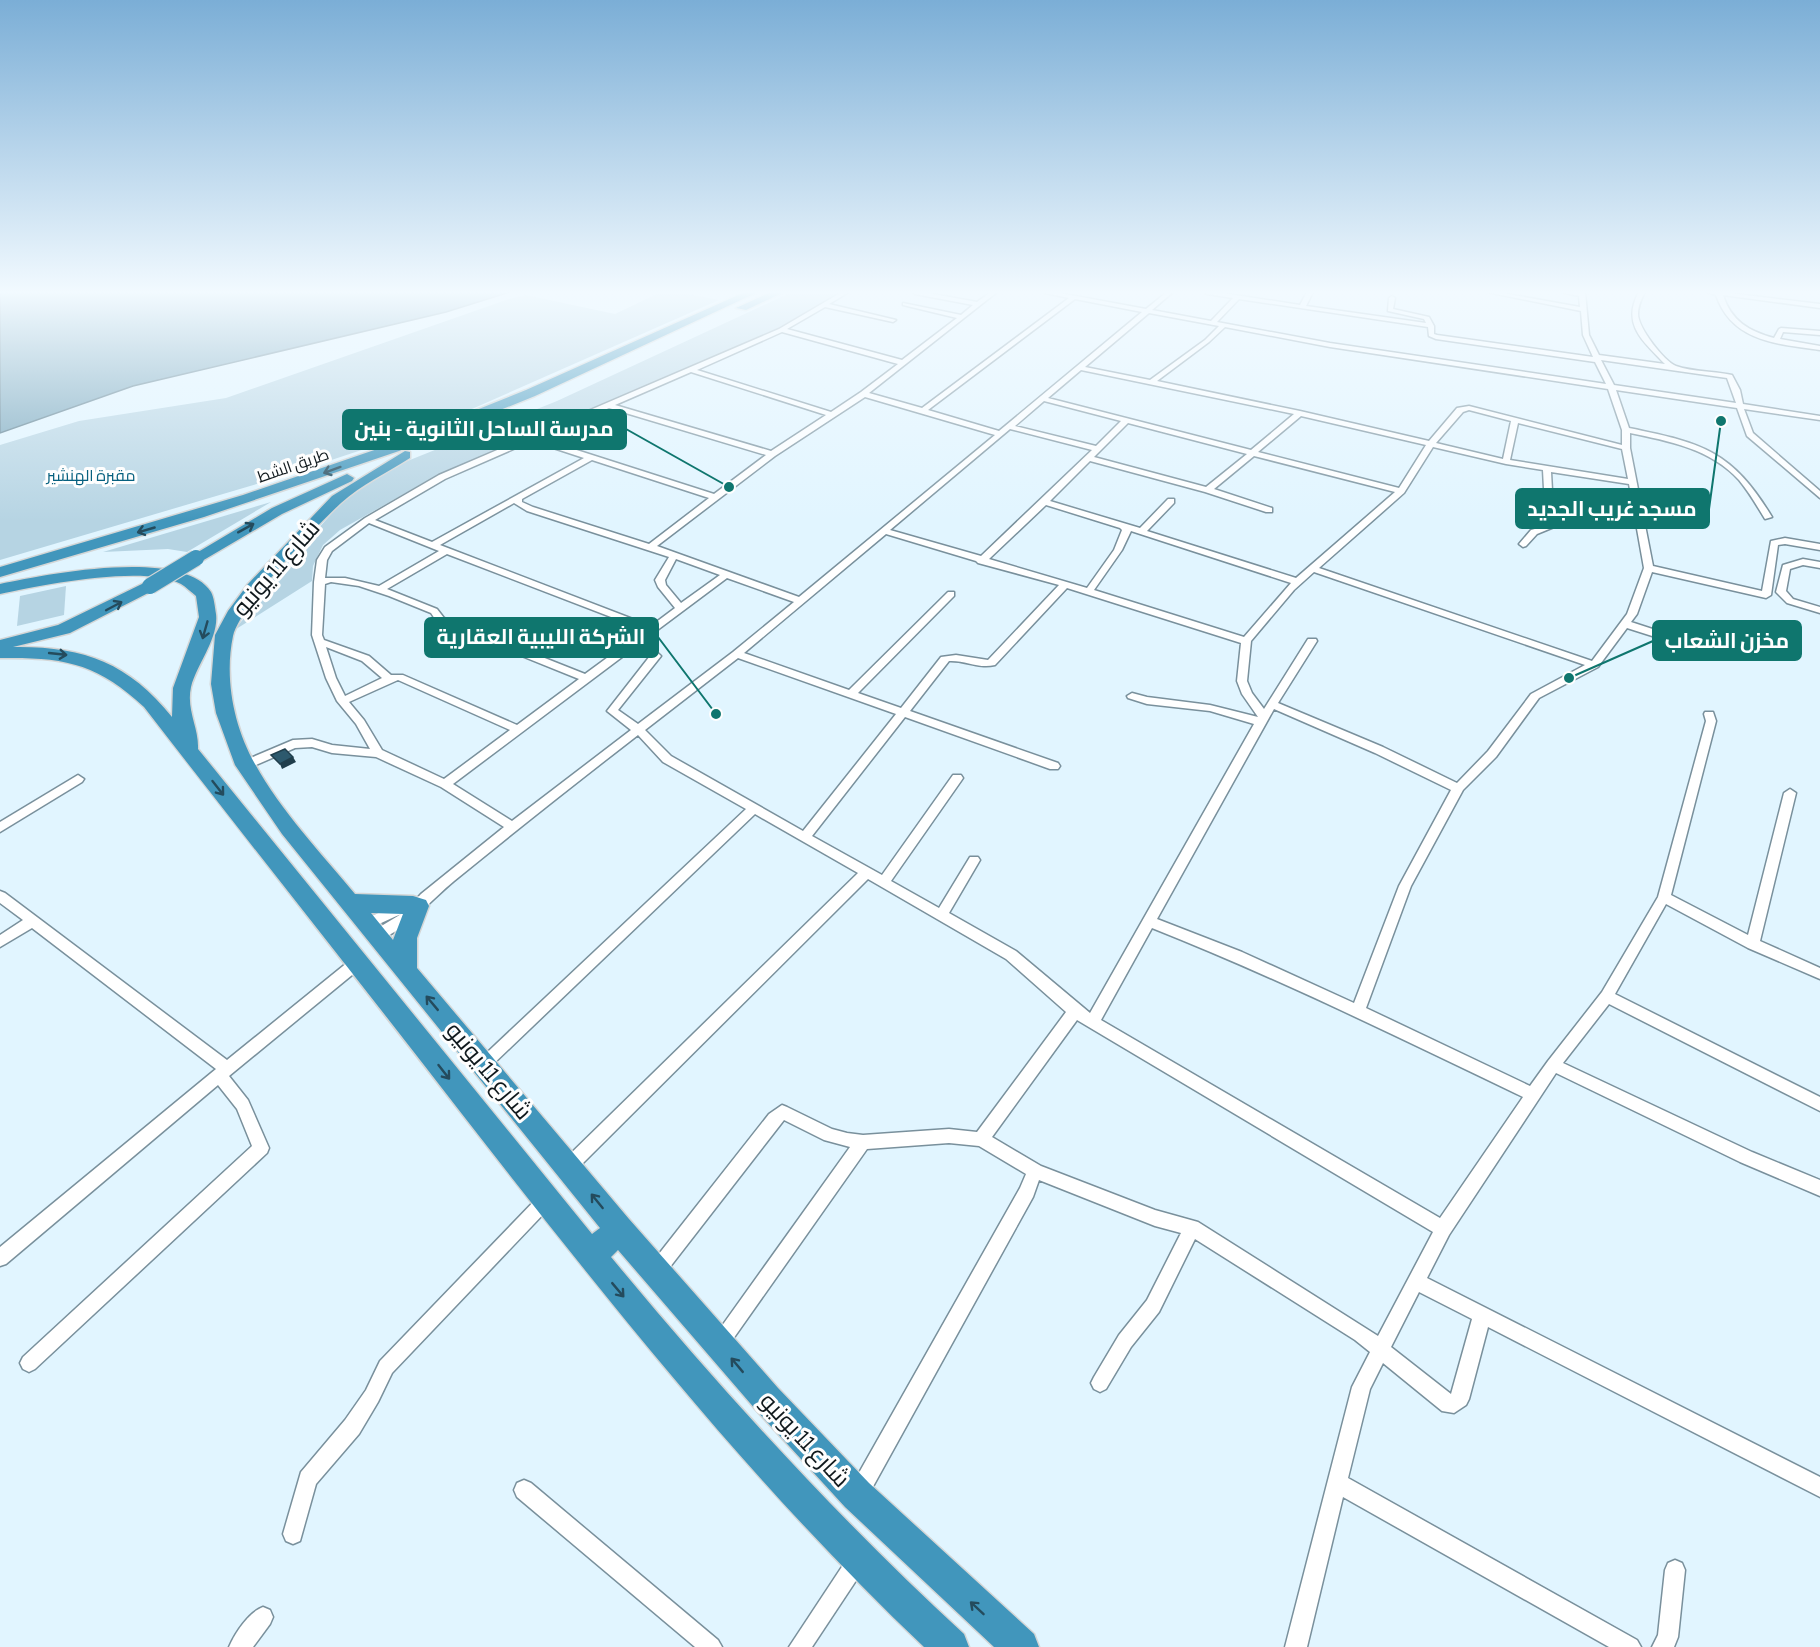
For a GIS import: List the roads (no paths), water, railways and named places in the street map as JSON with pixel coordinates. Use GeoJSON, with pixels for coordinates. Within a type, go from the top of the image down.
{"type":"FeatureCollection","features":[{"type":"Feature","properties":{"kind":"highway","name":"طريق الشط"},"geometry":{"type":"LineString","coordinates":[[0,573],[196,515],[396,447],[477,415],[580,369]]}},
{"type":"Feature","properties":{"kind":"highway","name":"طريق الشط"},"geometry":{"type":"LineString","coordinates":[[0,646],[63,629],[150,586],[297,501],[560,392],[610,369]]}},
{"type":"Feature","properties":{"kind":"highway","name":"شارع 11 يونيو"},"geometry":{"type":"LineString","coordinates":[[405,455],[337,499],[254,588],[236,611],[224,635],[220,655],[223,703],[236,746],[245,765],[289,829],[406,972],[619,1229],[767,1399],[857,1495],[1021,1647]]}},
{"type":"Feature","properties":{"kind":"highway"},"geometry":{"type":"LineString","coordinates":[[0,573],[84,563],[119,562],[166,567],[192,575],[204,582],[216,594],[223,612],[224,635]]}},
{"type":"Feature","properties":{"kind":"highway"},"geometry":{"type":"LineString","coordinates":[[0,589],[76,575],[140,571],[186,581],[201,591],[209,614],[180,701],[189,748]]}},
{"type":"Feature","properties":{"kind":"highway","name":"شارع 11 يونيو"},"geometry":{"type":"LineString","coordinates":[[0,653],[59,653],[111,668],[130,682],[151,703],[590,1256],[742,1436],[858,1559],[951,1647]]}},
{"type":"Feature","properties":{"kind":"highway"},"geometry":{"type":"LineString","coordinates":[[349,902],[377,905],[417,904],[404,940],[402,957],[406,972]]}},
{"type":"Feature","properties":{"kind":"highway"},"geometry":{"type":"LineString","coordinates":[[590,1256],[619,1229]]}},
{"type":"Feature","properties":{"kind":"street"},"geometry":{"type":"LineString","coordinates":[[650,547],[772,454],[864,394],[896,369]]}},
{"type":"Feature","properties":{"kind":"street"},"geometry":{"type":"LineString","coordinates":[[923,411],[979,369]]}},
{"type":"Feature","properties":{"kind":"street"},"geometry":{"type":"LineString","coordinates":[[373,929],[417,904],[512,827],[737,654],[1081,369]]}},
{"type":"Feature","properties":{"kind":"street"},"geometry":{"type":"LineString","coordinates":[[1086,369],[1300,413],[1506,462],[1633,482]]}},
{"type":"Feature","properties":{"kind":"street"},"geometry":{"type":"LineString","coordinates":[[1150,383],[1169,369]]}},
{"type":"Feature","properties":{"kind":"street"},"geometry":{"type":"LineString","coordinates":[[1488,369],[1820,418]]}},
{"type":"Feature","properties":{"kind":"street"},"geometry":{"type":"LineString","coordinates":[[1358,1011],[1405,886],[1458,788],[1492,754],[1535,696],[1594,665],[1626,624],[1649,568],[1626,448],[1626,430],[1612,387],[1603,369]]}},
{"type":"Feature","properties":{"kind":"street"},"geometry":{"type":"LineString","coordinates":[[1685,369],[1728,375],[1738,397],[1742,421],[1754,439],[1820,495]]}},
{"type":"Feature","properties":{"kind":"street"},"geometry":{"type":"LineString","coordinates":[[378,753],[360,722],[342,701],[331,678],[317,635],[319,582],[322,560],[328,549],[368,520],[442,477],[691,370],[832,415]]}},
{"type":"Feature","properties":{"kind":"street"},"geometry":{"type":"LineString","coordinates":[[864,394],[1001,434]]}},
{"type":"Feature","properties":{"kind":"street"},"geometry":{"type":"LineString","coordinates":[[1044,399],[1401,491]]}},
{"type":"Feature","properties":{"kind":"street"},"geometry":{"type":"LineString","coordinates":[[606,405],[772,454]]}},
{"type":"Feature","properties":{"kind":"street"},"geometry":{"type":"LineString","coordinates":[[1262,720],[1244,688],[1242,667],[1246,641],[1298,582],[1401,491],[1430,445],[1460,410],[1469,408],[1626,448]]}},
{"type":"Feature","properties":{"kind":"street"},"geometry":{"type":"LineString","coordinates":[[1208,490],[1300,413]]}},
{"type":"Feature","properties":{"kind":"street"},"geometry":{"type":"LineString","coordinates":[[1506,462],[1515,420]]}},
{"type":"Feature","properties":{"kind":"street"},"geometry":{"type":"LineString","coordinates":[[981,561],[1126,421]]}},
{"type":"Feature","properties":{"kind":"street"},"geometry":{"type":"LineString","coordinates":[[1010,427],[1098,449]]}},
{"type":"Feature","properties":{"kind":"street"},"geometry":{"type":"LineString","coordinates":[[1626,430],[1682,441],[1711,454],[1753,490],[1768,517]]}},
{"type":"Feature","properties":{"kind":"street"},"geometry":{"type":"LineString","coordinates":[[531,438],[716,497]]}},
{"type":"Feature","properties":{"kind":"street"},"geometry":{"type":"LineString","coordinates":[[433,545],[591,457]]}},
{"type":"Feature","properties":{"kind":"street"},"geometry":{"type":"LineString","coordinates":[[1090,458],[1208,490],[1269,510]]}},
{"type":"Feature","properties":{"kind":"street"},"geometry":{"type":"LineString","coordinates":[[1524,544],[1534,532],[1550,527],[1547,470]]}},
{"type":"Feature","properties":{"kind":"street"},"geometry":{"type":"LineString","coordinates":[[518,497],[518,503],[530,509],[674,555],[800,601]]}},
{"type":"Feature","properties":{"kind":"street"},"geometry":{"type":"LineString","coordinates":[[1142,531],[1172,501]]}},
{"type":"Feature","properties":{"kind":"street"},"geometry":{"type":"LineString","coordinates":[[1044,502],[1298,582]]}},
{"type":"Feature","properties":{"kind":"street"},"geometry":{"type":"LineString","coordinates":[[368,520],[653,630]]}},
{"type":"Feature","properties":{"kind":"street"},"geometry":{"type":"LineString","coordinates":[[1089,591],[1118,550],[1127,532],[1123,526]]}},
{"type":"Feature","properties":{"kind":"street"},"geometry":{"type":"LineString","coordinates":[[884,531],[1089,591],[1246,641]]}},
{"type":"Feature","properties":{"kind":"street"},"geometry":{"type":"LineString","coordinates":[[1649,568],[1766,595],[1774,543],[1785,541],[1820,547]]}},
{"type":"Feature","properties":{"kind":"street"},"geometry":{"type":"LineString","coordinates":[[379,590],[447,550]]}},
{"type":"Feature","properties":{"kind":"street"},"geometry":{"type":"LineString","coordinates":[[674,555],[660,580],[661,585],[681,609]]}},
{"type":"Feature","properties":{"kind":"street"},"geometry":{"type":"LineString","coordinates":[[1820,565],[1803,562],[1786,567],[1781,592],[1790,601],[1820,610]]}},
{"type":"Feature","properties":{"kind":"street"},"geometry":{"type":"LineString","coordinates":[[1314,568],[1594,665]]}},
{"type":"Feature","properties":{"kind":"street"},"geometry":{"type":"LineString","coordinates":[[445,784],[727,574]]}},
{"type":"Feature","properties":{"kind":"street"},"geometry":{"type":"LineString","coordinates":[[319,582],[334,578],[379,590],[434,611],[440,620],[588,679]]}},
{"type":"Feature","properties":{"kind":"street"},"geometry":{"type":"LineString","coordinates":[[804,838],[945,659],[956,657],[984,664],[991,663],[1065,584]]}},
{"type":"Feature","properties":{"kind":"street"},"geometry":{"type":"LineString","coordinates":[[851,694],[951,594]]}},
{"type":"Feature","properties":{"kind":"street"},"geometry":{"type":"LineString","coordinates":[[1626,624],[1713,652]]}},
{"type":"Feature","properties":{"kind":"street"},"geometry":{"type":"LineString","coordinates":[[639,641],[656,656],[612,711],[639,730],[667,759],[1011,955],[1075,1011],[1092,1022],[1443,1229]]}},
{"type":"Feature","properties":{"kind":"street"},"geometry":{"type":"LineString","coordinates":[[1092,1022],[1262,720],[1312,641]]}},
{"type":"Feature","properties":{"kind":"street"},"geometry":{"type":"LineString","coordinates":[[320,642],[366,657],[374,662],[389,679]]}},
{"type":"Feature","properties":{"kind":"street"},"geometry":{"type":"LineString","coordinates":[[737,654],[1054,766]]}},
{"type":"Feature","properties":{"kind":"street"},"geometry":{"type":"LineString","coordinates":[[342,701],[389,679],[409,679],[520,730]]}},
{"type":"Feature","properties":{"kind":"street"},"geometry":{"type":"LineString","coordinates":[[1132,696],[1154,703],[1189,704],[1262,720]]}},
{"type":"Feature","properties":{"kind":"street"},"geometry":{"type":"LineString","coordinates":[[1272,704],[1379,750],[1458,788]]}},
{"type":"Feature","properties":{"kind":"street"},"geometry":{"type":"LineString","coordinates":[[1296,1647],[1361,1387],[1443,1229],[1553,1065],[1608,996],[1665,897],[1711,721],[1709,714]]}},
{"type":"Feature","properties":{"kind":"street"},"geometry":{"type":"LineString","coordinates":[[245,765],[292,744],[312,743],[332,749],[378,753],[445,784],[512,827]]}},
{"type":"Feature","properties":{"kind":"street"},"geometry":{"type":"LineString","coordinates":[[883,883],[957,778]]}},
{"type":"Feature","properties":{"kind":"street"},"geometry":{"type":"LineString","coordinates":[[0,828],[78,779]]}},
{"type":"Feature","properties":{"kind":"street"},"geometry":{"type":"LineString","coordinates":[[1753,944],[1790,793]]}},
{"type":"Feature","properties":{"kind":"street"},"geometry":{"type":"LineString","coordinates":[[483,1065],[753,809]]}},
{"type":"Feature","properties":{"kind":"street"},"geometry":{"type":"LineString","coordinates":[[941,915],[974,860]]}},
{"type":"Feature","properties":{"kind":"street"},"geometry":{"type":"LineString","coordinates":[[569,1166],[866,873]]}},
{"type":"Feature","properties":{"kind":"street"},"geometry":{"type":"LineString","coordinates":[[0,896],[223,1071],[243,1105],[261,1148],[29,1363]]}},
{"type":"Feature","properties":{"kind":"street"},"geometry":{"type":"LineString","coordinates":[[1665,897],[1753,944],[1820,974]]}},
{"type":"Feature","properties":{"kind":"street"},"geometry":{"type":"LineString","coordinates":[[0,942],[32,921]]}},
{"type":"Feature","properties":{"kind":"street"},"geometry":{"type":"LineString","coordinates":[[1149,921],[1245,959],[1533,1095]]}},
{"type":"Feature","properties":{"kind":"street"},"geometry":{"type":"LineString","coordinates":[[0,1258],[136,1147],[223,1071],[358,962]]}},
{"type":"Feature","properties":{"kind":"street"},"geometry":{"type":"LineString","coordinates":[[1608,996],[1820,1104]]}},
{"type":"Feature","properties":{"kind":"street"},"geometry":{"type":"LineString","coordinates":[[981,1139],[1075,1011]]}},
{"type":"Feature","properties":{"kind":"street"},"geometry":{"type":"LineString","coordinates":[[1553,1065],[1746,1157],[1820,1188]]}},
{"type":"Feature","properties":{"kind":"street"},"geometry":{"type":"LineString","coordinates":[[657,1270],[774,1119],[782,1112],[829,1135],[863,1142],[949,1136],[981,1139],[1035,1171],[1155,1218],[1192,1228],[1361,1334],[1442,1401],[1454,1404],[1460,1399],[1482,1316]]}},
{"type":"Feature","properties":{"kind":"street"},"geometry":{"type":"LineString","coordinates":[[719,1344],[863,1142]]}},
{"type":"Feature","properties":{"kind":"street"},"geometry":{"type":"LineString","coordinates":[[857,1495],[1027,1192],[1035,1171]]}},
{"type":"Feature","properties":{"kind":"street"},"geometry":{"type":"LineString","coordinates":[[292,1534],[308,1479],[352,1426],[372,1396],[386,1367],[546,1200]]}},
{"type":"Feature","properties":{"kind":"street"},"geometry":{"type":"LineString","coordinates":[[1100,1383],[1125,1341],[1153,1306],[1192,1228]]}},
{"type":"Feature","properties":{"kind":"street"},"geometry":{"type":"LineString","coordinates":[[1417,1282],[1820,1487]]}},
{"type":"Feature","properties":{"kind":"street"},"geometry":{"type":"LineString","coordinates":[[1337,1483],[1630,1647]]}},
{"type":"Feature","properties":{"kind":"street"},"geometry":{"type":"LineString","coordinates":[[524,1490],[711,1647]]}},
{"type":"Feature","properties":{"kind":"street"},"geometry":{"type":"LineString","coordinates":[[800,1647],[858,1559]]}},
{"type":"Feature","properties":{"kind":"street"},"geometry":{"type":"LineString","coordinates":[[1663,1647],[1668,1637],[1675,1570]]}},
{"type":"Feature","properties":{"kind":"street"},"geometry":{"type":"LineString","coordinates":[[240,1647],[263,1617]]}},
{"type":"Feature","properties":{"kind":"place","name":"مسجد غريب الجديد"},"geometry":{"type":"Point","coordinates":[1721,421]}},
{"type":"Feature","properties":{"kind":"place","name":"مدرسة الساحل الثانوية - بنين"},"geometry":{"type":"Point","coordinates":[729,487]}},
{"type":"Feature","properties":{"kind":"place","name":"مخزن الشعاب"},"geometry":{"type":"Point","coordinates":[1569,678]}},
{"type":"Feature","properties":{"kind":"place","name":"الشركة الليبية العقارية"},"geometry":{"type":"Point","coordinates":[716,714]}},
{"type":"Feature","properties":{"kind":"park label","name":"مقبرة الهنشير"},"geometry":{"type":"Point","coordinates":[91,475]}}]}
